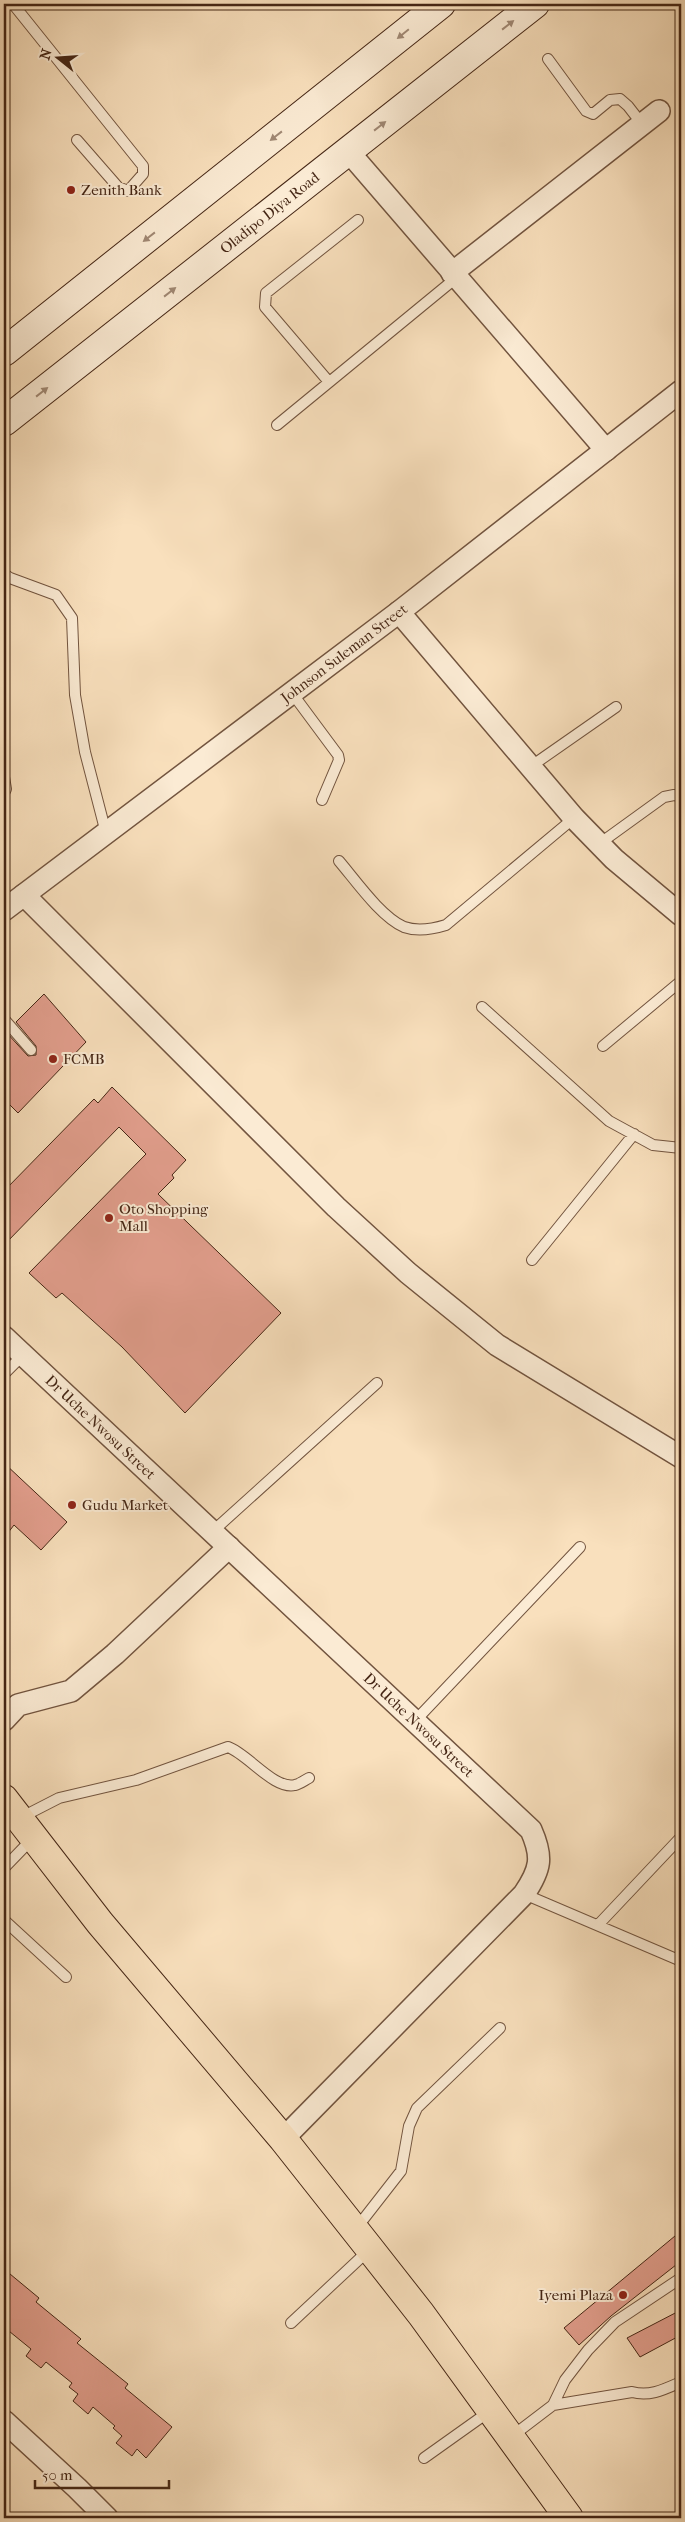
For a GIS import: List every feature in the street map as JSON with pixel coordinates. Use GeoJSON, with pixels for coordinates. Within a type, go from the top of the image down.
{"type":"FeatureCollection","features":[{"type":"Feature","properties":{"kind":"main road"},"geometry":{"type":"LineString","coordinates":[[4,352],[441,4]]}},
{"type":"Feature","properties":{"kind":"main road","name":"Oladipo Diya Road"},"geometry":{"type":"LineString","coordinates":[[4,422],[535,4]]}},
{"type":"Feature","properties":{"kind":"main road"},"geometry":{"type":"LineString","coordinates":[[19,1818],[100,1923],[283,2139],[362,2240],[569,2518]]}},
{"type":"Feature","properties":{"kind":"street"},"geometry":{"type":"LineString","coordinates":[[454,275],[659,111]]}},
{"type":"Feature","properties":{"kind":"street"},"geometry":{"type":"LineString","coordinates":[[348,151],[606,450]]}},
{"type":"Feature","properties":{"kind":"street","name":"Johnson Suleman Street"},"geometry":{"type":"LineString","coordinates":[[4,910],[399,612],[681,391]]}},
{"type":"Feature","properties":{"kind":"street"},"geometry":{"type":"LineString","coordinates":[[399,612],[574,818],[599,844],[681,915]]}},
{"type":"Feature","properties":{"kind":"street"},"geometry":{"type":"LineString","coordinates":[[24,895],[329,1200],[408,1273],[497,1345],[681,1457]]}},
{"type":"Feature","properties":{"kind":"street","name":"Dr Uche Nwosu Street"},"geometry":{"type":"LineString","coordinates":[[4,1337],[532,1830],[538,1847],[539,1865],[534,1880],[524,1894],[283,2139]]}},
{"type":"Feature","properties":{"kind":"street"},"geometry":{"type":"LineString","coordinates":[[4,1720],[18,1705],[71,1691],[115,1654],[229,1547]]}},
{"type":"Feature","properties":{"kind":"street"},"geometry":{"type":"LineString","coordinates":[[4,2421],[107,2518]]}},
{"type":"Feature","properties":{"kind":"lane"},"geometry":{"type":"LineString","coordinates":[[13,4],[143,166],[143,174],[128,191],[118,187],[77,140]]}},
{"type":"Feature","properties":{"kind":"lane"},"geometry":{"type":"LineString","coordinates":[[548,59],[586,110],[593,114],[610,100],[620,99],[642,124]]}},
{"type":"Feature","properties":{"kind":"lane"},"geometry":{"type":"LineString","coordinates":[[329,382],[265,307],[264,300],[266,294],[358,220]]}},
{"type":"Feature","properties":{"kind":"lane"},"geometry":{"type":"LineString","coordinates":[[277,425],[454,275]]}},
{"type":"Feature","properties":{"kind":"lane"},"geometry":{"type":"LineString","coordinates":[[4,574],[56,595],[72,618],[75,695],[85,752],[106,833]]}},
{"type":"Feature","properties":{"kind":"lane"},"geometry":{"type":"LineString","coordinates":[[292,693],[338,755],[339,760],[322,800]]}},
{"type":"Feature","properties":{"kind":"lane"},"geometry":{"type":"LineString","coordinates":[[530,767],[616,707]]}},
{"type":"Feature","properties":{"kind":"lane"},"geometry":{"type":"LineString","coordinates":[[4,777],[6,789],[4,794]]}},
{"type":"Feature","properties":{"kind":"lane"},"geometry":{"type":"LineString","coordinates":[[599,844],[664,797],[674,795],[681,797]]}},
{"type":"Feature","properties":{"kind":"lane"},"geometry":{"type":"LineString","coordinates":[[339,861],[386,914],[405,927],[427,930],[446,925],[574,818]]}},
{"type":"Feature","properties":{"kind":"lane"},"geometry":{"type":"LineString","coordinates":[[602,1046],[681,981]]}},
{"type":"Feature","properties":{"kind":"lane"},"geometry":{"type":"LineString","coordinates":[[482,1007],[609,1121],[654,1145],[681,1148]]}},
{"type":"Feature","properties":{"kind":"lane"},"geometry":{"type":"LineString","coordinates":[[4,1019],[30,1050]]}},
{"type":"Feature","properties":{"kind":"lane"},"geometry":{"type":"LineString","coordinates":[[532,1260],[634,1134]]}},
{"type":"Feature","properties":{"kind":"lane"},"geometry":{"type":"LineString","coordinates":[[4,1374],[24,1354]]}},
{"type":"Feature","properties":{"kind":"lane"},"geometry":{"type":"LineString","coordinates":[[212,1532],[377,1383]]}},
{"type":"Feature","properties":{"kind":"lane"},"geometry":{"type":"LineString","coordinates":[[415,1721],[580,1547]]}},
{"type":"Feature","properties":{"kind":"lane"},"geometry":{"type":"LineString","coordinates":[[4,1868],[19,1818],[59,1798],[136,1780],[228,1747],[237,1750],[280,1783],[294,1785],[310,1778]]}},
{"type":"Feature","properties":{"kind":"lane"},"geometry":{"type":"LineString","coordinates":[[598,1925],[681,1837]]}},
{"type":"Feature","properties":{"kind":"lane"},"geometry":{"type":"LineString","coordinates":[[524,1894],[681,1960]]}},
{"type":"Feature","properties":{"kind":"lane"},"geometry":{"type":"LineString","coordinates":[[4,1920],[66,1977]]}},
{"type":"Feature","properties":{"kind":"lane"},"geometry":{"type":"LineString","coordinates":[[291,2323],[362,2240],[401,2171],[409,2126],[417,2108],[500,2028]]}},
{"type":"Feature","properties":{"kind":"lane"},"geometry":{"type":"LineString","coordinates":[[553,2405],[565,2380],[582,2357],[615,2322],[681,2278]]}},
{"type":"Feature","properties":{"kind":"lane"},"geometry":{"type":"LineString","coordinates":[[510,2437],[553,2405],[632,2392],[642,2395],[652,2394],[681,2382]]}},
{"type":"Feature","properties":{"kind":"lane"},"geometry":{"type":"LineString","coordinates":[[424,2458],[490,2410]]}},
{"type":"Feature","properties":{"kind":"building","name":"FCMB"},"geometry":{"type":"Polygon","coordinates":[[[44,994],[86,1042],[18,1113],[4,1099],[4,1035],[6,1032],[28,1056],[36,1055],[36,1046],[16,1022],[44,994]]]}},
{"type":"Feature","properties":{"kind":"building"},"geometry":{"type":"Polygon","coordinates":[[[112,1087],[186,1160],[172,1175],[174,1178],[158,1194],[281,1313],[185,1413],[122,1347],[62,1293],[56,1298],[29,1273],[146,1154],[119,1127],[4,1245],[4,1191],[94,1099],[98,1103],[112,1087]]]}},
{"type":"Feature","properties":{"kind":"building"},"geometry":{"type":"Polygon","coordinates":[[[4,1463],[67,1522],[41,1550],[14,1525],[4,1538],[4,1463]]]}},
{"type":"Feature","properties":{"kind":"building","name":"Iyemi Plaza"},"geometry":{"type":"Polygon","coordinates":[[[681,2231],[681,2261],[611,2316],[579,2345],[564,2328],[681,2231]]]}},
{"type":"Feature","properties":{"kind":"building"},"geometry":{"type":"Polygon","coordinates":[[[4,2269],[39,2298],[36,2302],[81,2339],[77,2343],[128,2384],[125,2388],[172,2427],[146,2458],[137,2449],[132,2456],[116,2443],[122,2436],[113,2428],[115,2426],[93,2407],[88,2414],[73,2401],[78,2394],[69,2387],[72,2383],[46,2362],[41,2368],[26,2356],[31,2349],[4,2327],[4,2269]]]}},
{"type":"Feature","properties":{"kind":"building","name":"Iyemi Plaza"},"geometry":{"type":"Polygon","coordinates":[[[681,2310],[681,2335],[640,2357],[627,2338],[681,2310]]]}},
{"type":"Feature","properties":{"kind":"place","name":"Zenith Bank"},"geometry":{"type":"Point","coordinates":[71,190]}},
{"type":"Feature","properties":{"kind":"place","name":"FCMB"},"geometry":{"type":"Point","coordinates":[53,1059]}},
{"type":"Feature","properties":{"kind":"place","name":"Oto Shopping Mall"},"geometry":{"type":"Point","coordinates":[109,1218]}},
{"type":"Feature","properties":{"kind":"place","name":"Gudu Market"},"geometry":{"type":"Point","coordinates":[72,1505]}},
{"type":"Feature","properties":{"kind":"place","name":"Iyemi Plaza"},"geometry":{"type":"Point","coordinates":[623,2295]}}]}
